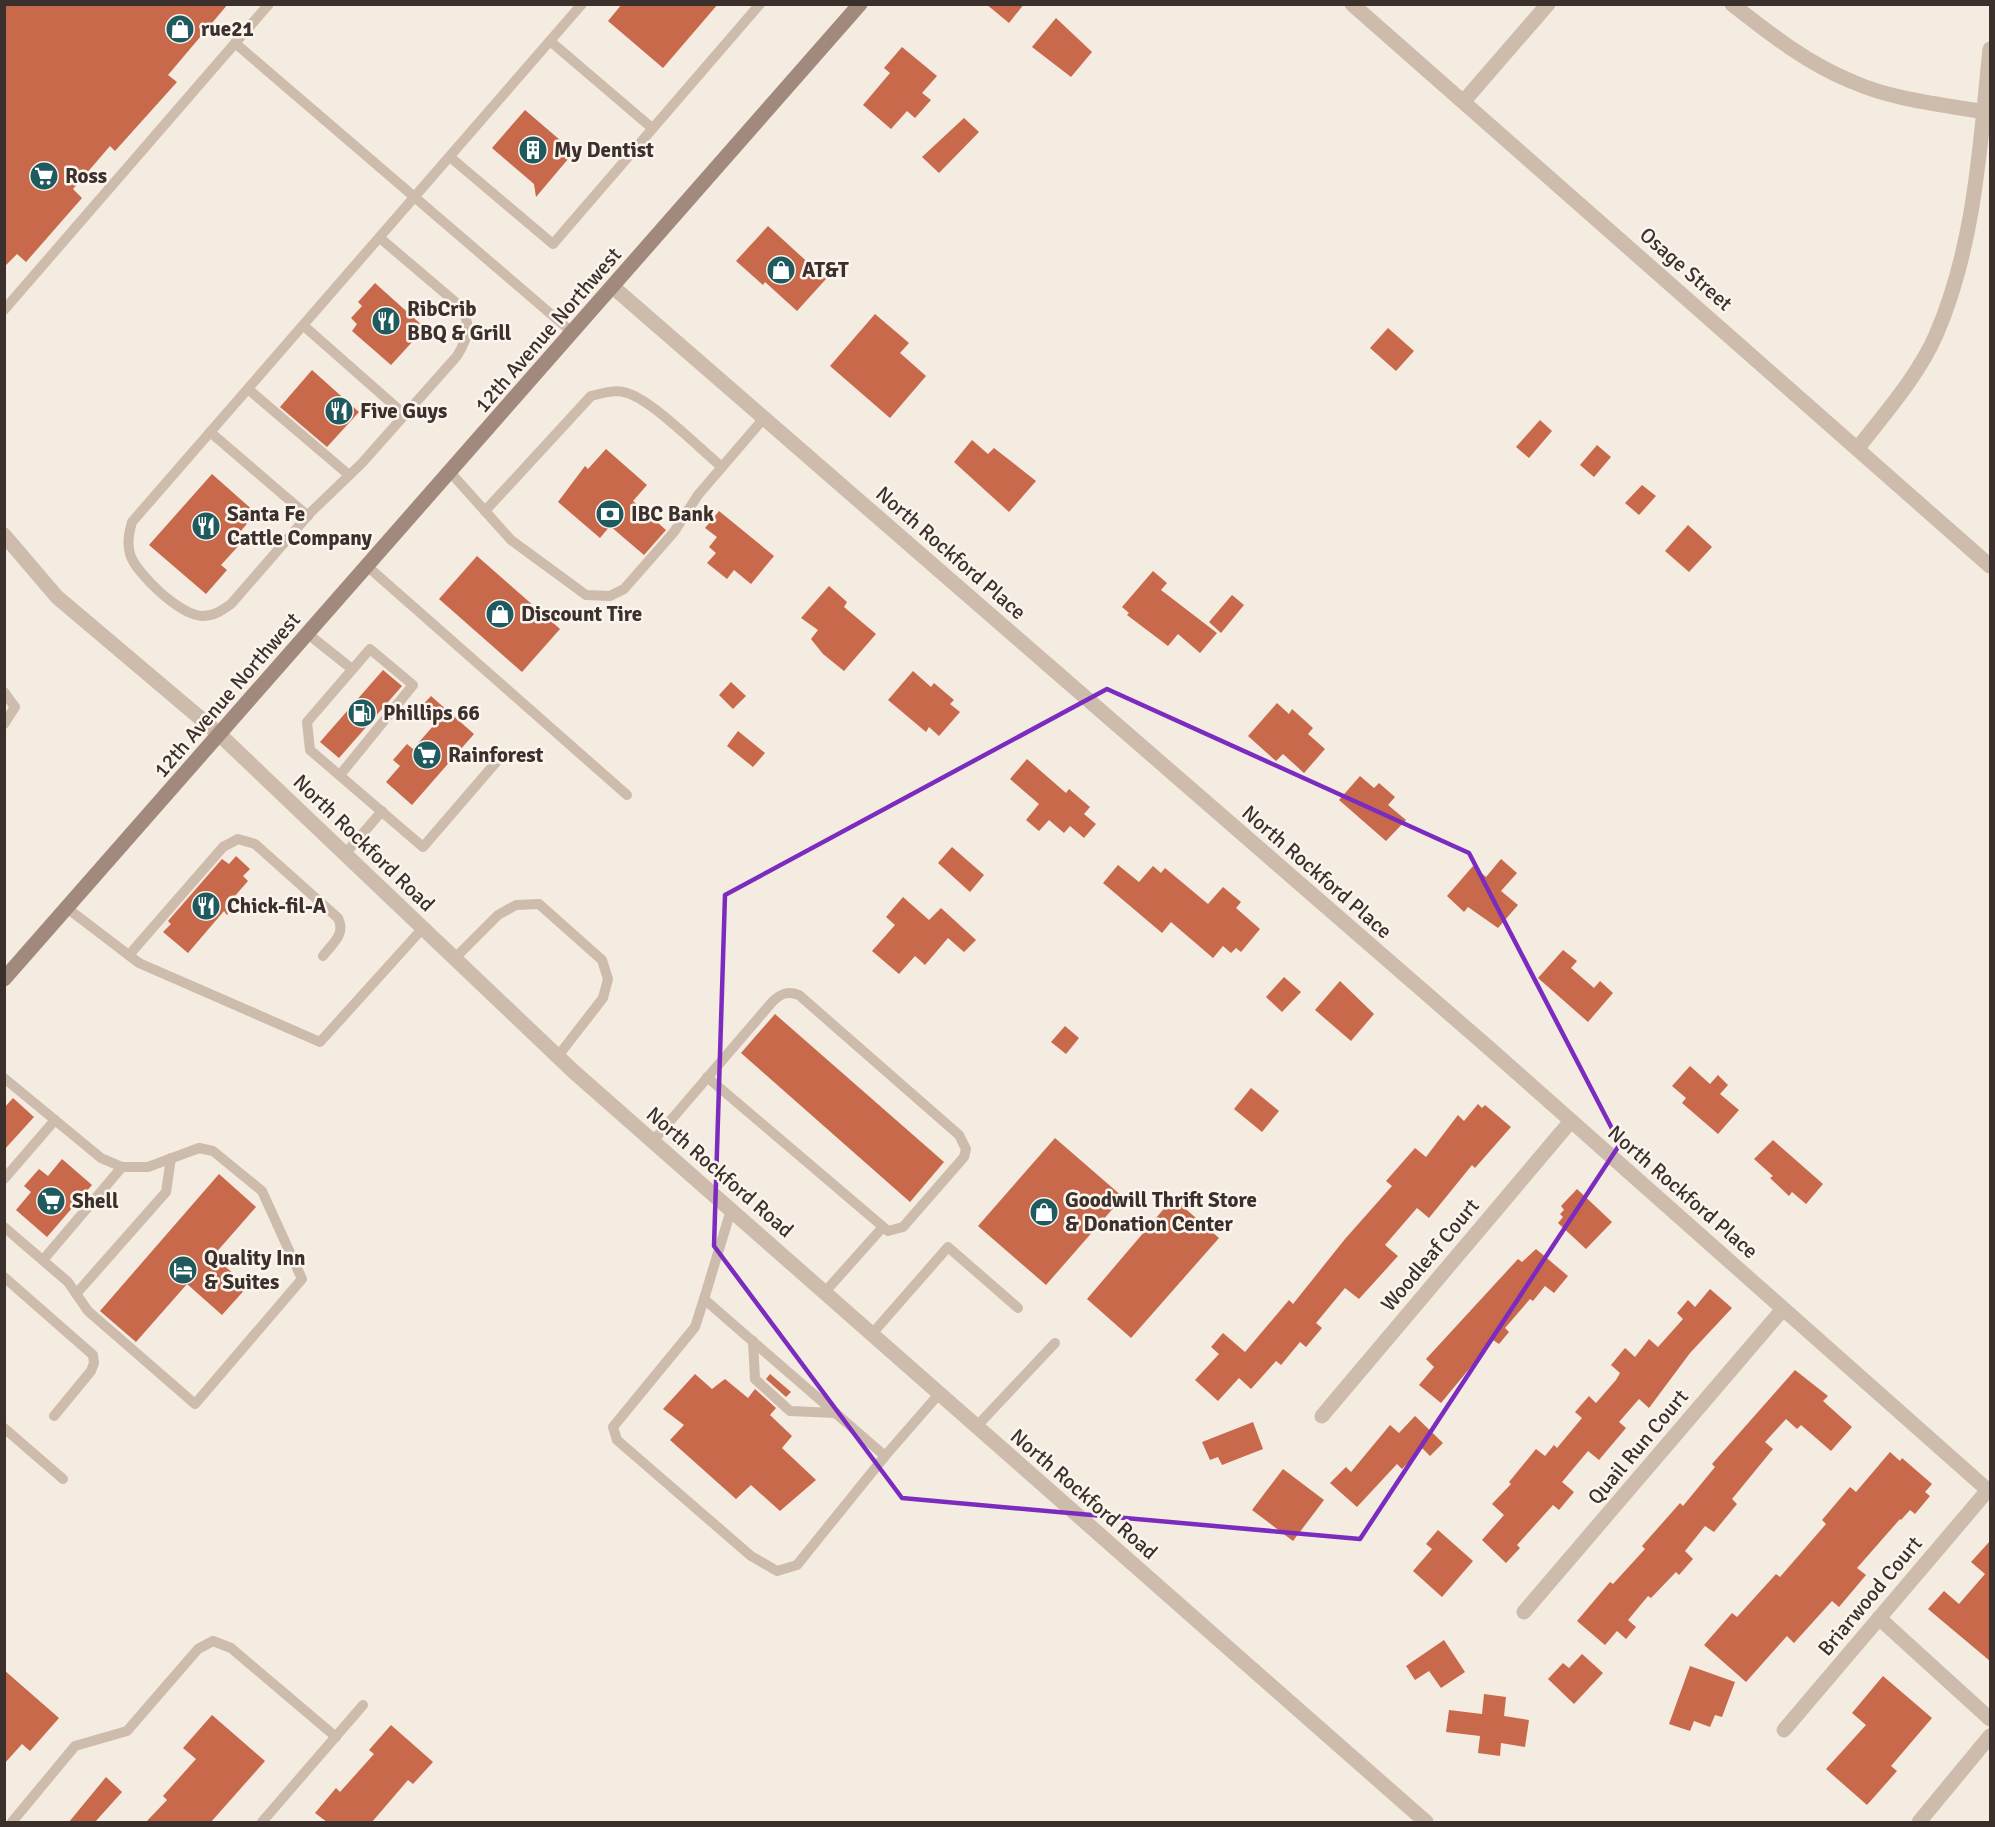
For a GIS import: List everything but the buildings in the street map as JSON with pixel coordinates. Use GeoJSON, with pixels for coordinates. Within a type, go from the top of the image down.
{"type":"FeatureCollection","features":[{"type":"Feature","properties":{"kind":"main road","name":"12th Avenue Northwest"},"geometry":{"type":"LineString","coordinates":[[4,979],[860,4]]}},
{"type":"Feature","properties":{"kind":"street","name":"Osage Street"},"geometry":{"type":"LineString","coordinates":[[1352,4],[1990,566]]}},
{"type":"Feature","properties":{"kind":"street"},"geometry":{"type":"LineString","coordinates":[[1464,101],[1548,4]]}},
{"type":"Feature","properties":{"kind":"street"},"geometry":{"type":"LineString","coordinates":[[1732,4],[1810,61],[1853,83],[1905,98],[1984,112]]}},
{"type":"Feature","properties":{"kind":"street"},"geometry":{"type":"LineString","coordinates":[[1858,448],[1897,398],[1935,337],[1960,266],[1977,189],[1990,49]]}},
{"type":"Feature","properties":{"kind":"street","name":"North Rockford Place"},"geometry":{"type":"LineString","coordinates":[[613,287],[1571,1121],[1989,1491]]}},
{"type":"Feature","properties":{"kind":"street","name":"North Rockford Road"},"geometry":{"type":"LineString","coordinates":[[4,535],[57,597],[219,735],[558,1056],[871,1335],[1426,1822]]}},
{"type":"Feature","properties":{"kind":"street","name":"Woodleaf Court"},"geometry":{"type":"LineString","coordinates":[[1322,1416],[1571,1121]]}},
{"type":"Feature","properties":{"kind":"street","name":"Quail Run Court"},"geometry":{"type":"LineString","coordinates":[[1524,1612],[1783,1308]]}},
{"type":"Feature","properties":{"kind":"street","name":"Briarwood Court"},"geometry":{"type":"LineString","coordinates":[[1784,1730],[1989,1491]]}},
{"type":"Feature","properties":{"kind":"street"},"geometry":{"type":"LineString","coordinates":[[1879,1618],[1990,1719]]}},
{"type":"Feature","properties":{"kind":"street"},"geometry":{"type":"LineString","coordinates":[[1918,1822],[1990,1736]]}},
{"type":"Feature","properties":{"kind":"lane"},"geometry":{"type":"LineString","coordinates":[[4,310],[268,4]]}},
{"type":"Feature","properties":{"kind":"lane"},"geometry":{"type":"LineString","coordinates":[[380,238],[460,306],[469,321],[469,337],[458,356],[349,475],[308,516],[231,604],[215,615],[199,616],[179,607],[159,590],[130,556],[128,541],[132,522],[582,4]]}},
{"type":"Feature","properties":{"kind":"lane"},"geometry":{"type":"LineString","coordinates":[[450,158],[553,244],[760,4]]}},
{"type":"Feature","properties":{"kind":"lane"},"geometry":{"type":"LineString","coordinates":[[550,41],[652,128]]}},
{"type":"Feature","properties":{"kind":"lane"},"geometry":{"type":"LineString","coordinates":[[235,43],[573,333]]}},
{"type":"Feature","properties":{"kind":"lane"},"geometry":{"type":"LineString","coordinates":[[304,326],[405,415]]}},
{"type":"Feature","properties":{"kind":"lane"},"geometry":{"type":"LineString","coordinates":[[248,389],[349,475]]}},
{"type":"Feature","properties":{"kind":"lane"},"geometry":{"type":"LineString","coordinates":[[485,511],[591,396],[611,391],[628,393],[649,406],[722,467]]}},
{"type":"Feature","properties":{"kind":"lane"},"geometry":{"type":"LineString","coordinates":[[450,472],[511,540],[586,596],[610,596],[624,589],[674,532],[698,495],[764,418]]}},
{"type":"Feature","properties":{"kind":"lane"},"geometry":{"type":"LineString","coordinates":[[210,432],[308,516]]}},
{"type":"Feature","properties":{"kind":"lane"},"geometry":{"type":"LineString","coordinates":[[367,566],[627,795]]}},
{"type":"Feature","properties":{"kind":"lane"},"geometry":{"type":"LineString","coordinates":[[308,634],[352,669]]}},
{"type":"Feature","properties":{"kind":"lane"},"geometry":{"type":"LineString","coordinates":[[340,776],[413,685],[370,649],[307,722],[310,750],[340,776],[382,811],[423,847],[498,760]]}},
{"type":"Feature","properties":{"kind":"lane"},"geometry":{"type":"LineString","coordinates":[[4,692],[15,707],[4,724]]}},
{"type":"Feature","properties":{"kind":"lane"},"geometry":{"type":"LineString","coordinates":[[345,854],[382,811]]}},
{"type":"Feature","properties":{"kind":"lane"},"geometry":{"type":"LineString","coordinates":[[129,955],[223,847],[238,839],[255,844],[338,918],[342,926],[341,933],[323,956]]}},
{"type":"Feature","properties":{"kind":"lane"},"geometry":{"type":"LineString","coordinates":[[454,958],[498,915],[516,905],[538,904],[603,960],[608,980],[603,998],[558,1056]]}},
{"type":"Feature","properties":{"kind":"lane"},"geometry":{"type":"LineString","coordinates":[[67,908],[139,963],[320,1042],[423,928]]}},
{"type":"Feature","properties":{"kind":"lane"},"geometry":{"type":"LineString","coordinates":[[653,1141],[707,1077],[773,1000],[782,993],[791,992],[799,995],[964,1141],[966,1149],[964,1157],[903,1227],[894,1230],[882,1228],[707,1077]]}},
{"type":"Feature","properties":{"kind":"lane"},"geometry":{"type":"LineString","coordinates":[[4,1227],[68,1282],[88,1311],[195,1404],[302,1279],[262,1191],[213,1151],[199,1148],[148,1167],[122,1167],[101,1158],[6,1084]]}},
{"type":"Feature","properties":{"kind":"lane"},"geometry":{"type":"LineString","coordinates":[[4,1179],[55,1120]]}},
{"type":"Feature","properties":{"kind":"lane"},"geometry":{"type":"LineString","coordinates":[[76,1294],[166,1192],[171,1158]]}},
{"type":"Feature","properties":{"kind":"lane"},"geometry":{"type":"LineString","coordinates":[[43,1260],[122,1167]]}},
{"type":"Feature","properties":{"kind":"lane"},"geometry":{"type":"LineString","coordinates":[[730,1210],[696,1327],[613,1427],[617,1440],[751,1556],[777,1571],[797,1565],[885,1456],[939,1394]]}},
{"type":"Feature","properties":{"kind":"lane"},"geometry":{"type":"LineString","coordinates":[[824,1293],[882,1228]]}},
{"type":"Feature","properties":{"kind":"lane"},"geometry":{"type":"LineString","coordinates":[[871,1335],[948,1247],[1018,1308]]}},
{"type":"Feature","properties":{"kind":"lane"},"geometry":{"type":"LineString","coordinates":[[4,1277],[86,1347],[93,1356],[94,1363],[91,1371],[54,1416]]}},
{"type":"Feature","properties":{"kind":"lane"},"geometry":{"type":"LineString","coordinates":[[704,1299],[885,1456]]}},
{"type":"Feature","properties":{"kind":"lane"},"geometry":{"type":"LineString","coordinates":[[753,1341],[755,1379],[790,1411],[836,1413]]}},
{"type":"Feature","properties":{"kind":"lane"},"geometry":{"type":"LineString","coordinates":[[976,1427],[1055,1343]]}},
{"type":"Feature","properties":{"kind":"lane"},"geometry":{"type":"LineString","coordinates":[[4,1428],[63,1479]]}},
{"type":"Feature","properties":{"kind":"lane"},"geometry":{"type":"LineString","coordinates":[[12,1822],[75,1746],[127,1731],[198,1649],[213,1641],[231,1647],[336,1737]]}},
{"type":"Feature","properties":{"kind":"lane"},"geometry":{"type":"LineString","coordinates":[[262,1822],[363,1705]]}},
{"type":"Feature","properties":{"kind":"highlighted area"},"geometry":{"type":"Polygon","coordinates":[[[1107,689],[1469,853],[1620,1144],[1360,1539],[902,1498],[714,1246],[725,895],[1107,689]]]}},
{"type":"Feature","properties":{"kind":"place","name":"rue21"},"geometry":{"type":"Point","coordinates":[180,29]}},
{"type":"Feature","properties":{"kind":"place","name":"My Dentist"},"geometry":{"type":"Point","coordinates":[533,150]}},
{"type":"Feature","properties":{"kind":"place","name":"Ross"},"geometry":{"type":"Point","coordinates":[44,176]}},
{"type":"Feature","properties":{"kind":"place","name":"AT&T"},"geometry":{"type":"Point","coordinates":[781,270]}},
{"type":"Feature","properties":{"kind":"place","name":"RibCrib BBQ & Grill"},"geometry":{"type":"Point","coordinates":[386,321]}},
{"type":"Feature","properties":{"kind":"place","name":"Five Guys"},"geometry":{"type":"Point","coordinates":[339,411]}},
{"type":"Feature","properties":{"kind":"place","name":"IBC Bank"},"geometry":{"type":"Point","coordinates":[610,514]}},
{"type":"Feature","properties":{"kind":"place","name":"Santa Fe Cattle Company"},"geometry":{"type":"Point","coordinates":[206,526]}},
{"type":"Feature","properties":{"kind":"place","name":"Discount Tire"},"geometry":{"type":"Point","coordinates":[500,614]}},
{"type":"Feature","properties":{"kind":"place","name":"Phillips 66"},"geometry":{"type":"Point","coordinates":[362,713]}},
{"type":"Feature","properties":{"kind":"place","name":"Rainforest"},"geometry":{"type":"Point","coordinates":[427,755]}},
{"type":"Feature","properties":{"kind":"place","name":"Chick-fil-A"},"geometry":{"type":"Point","coordinates":[206,906]}},
{"type":"Feature","properties":{"kind":"place","name":"Shell"},"geometry":{"type":"Point","coordinates":[51,1201]}},
{"type":"Feature","properties":{"kind":"place","name":"Goodwill Thrift Store & Donation Center"},"geometry":{"type":"Point","coordinates":[1044,1212]}},
{"type":"Feature","properties":{"kind":"place","name":"Quality Inn & Suites"},"geometry":{"type":"Point","coordinates":[183,1270]}}]}
